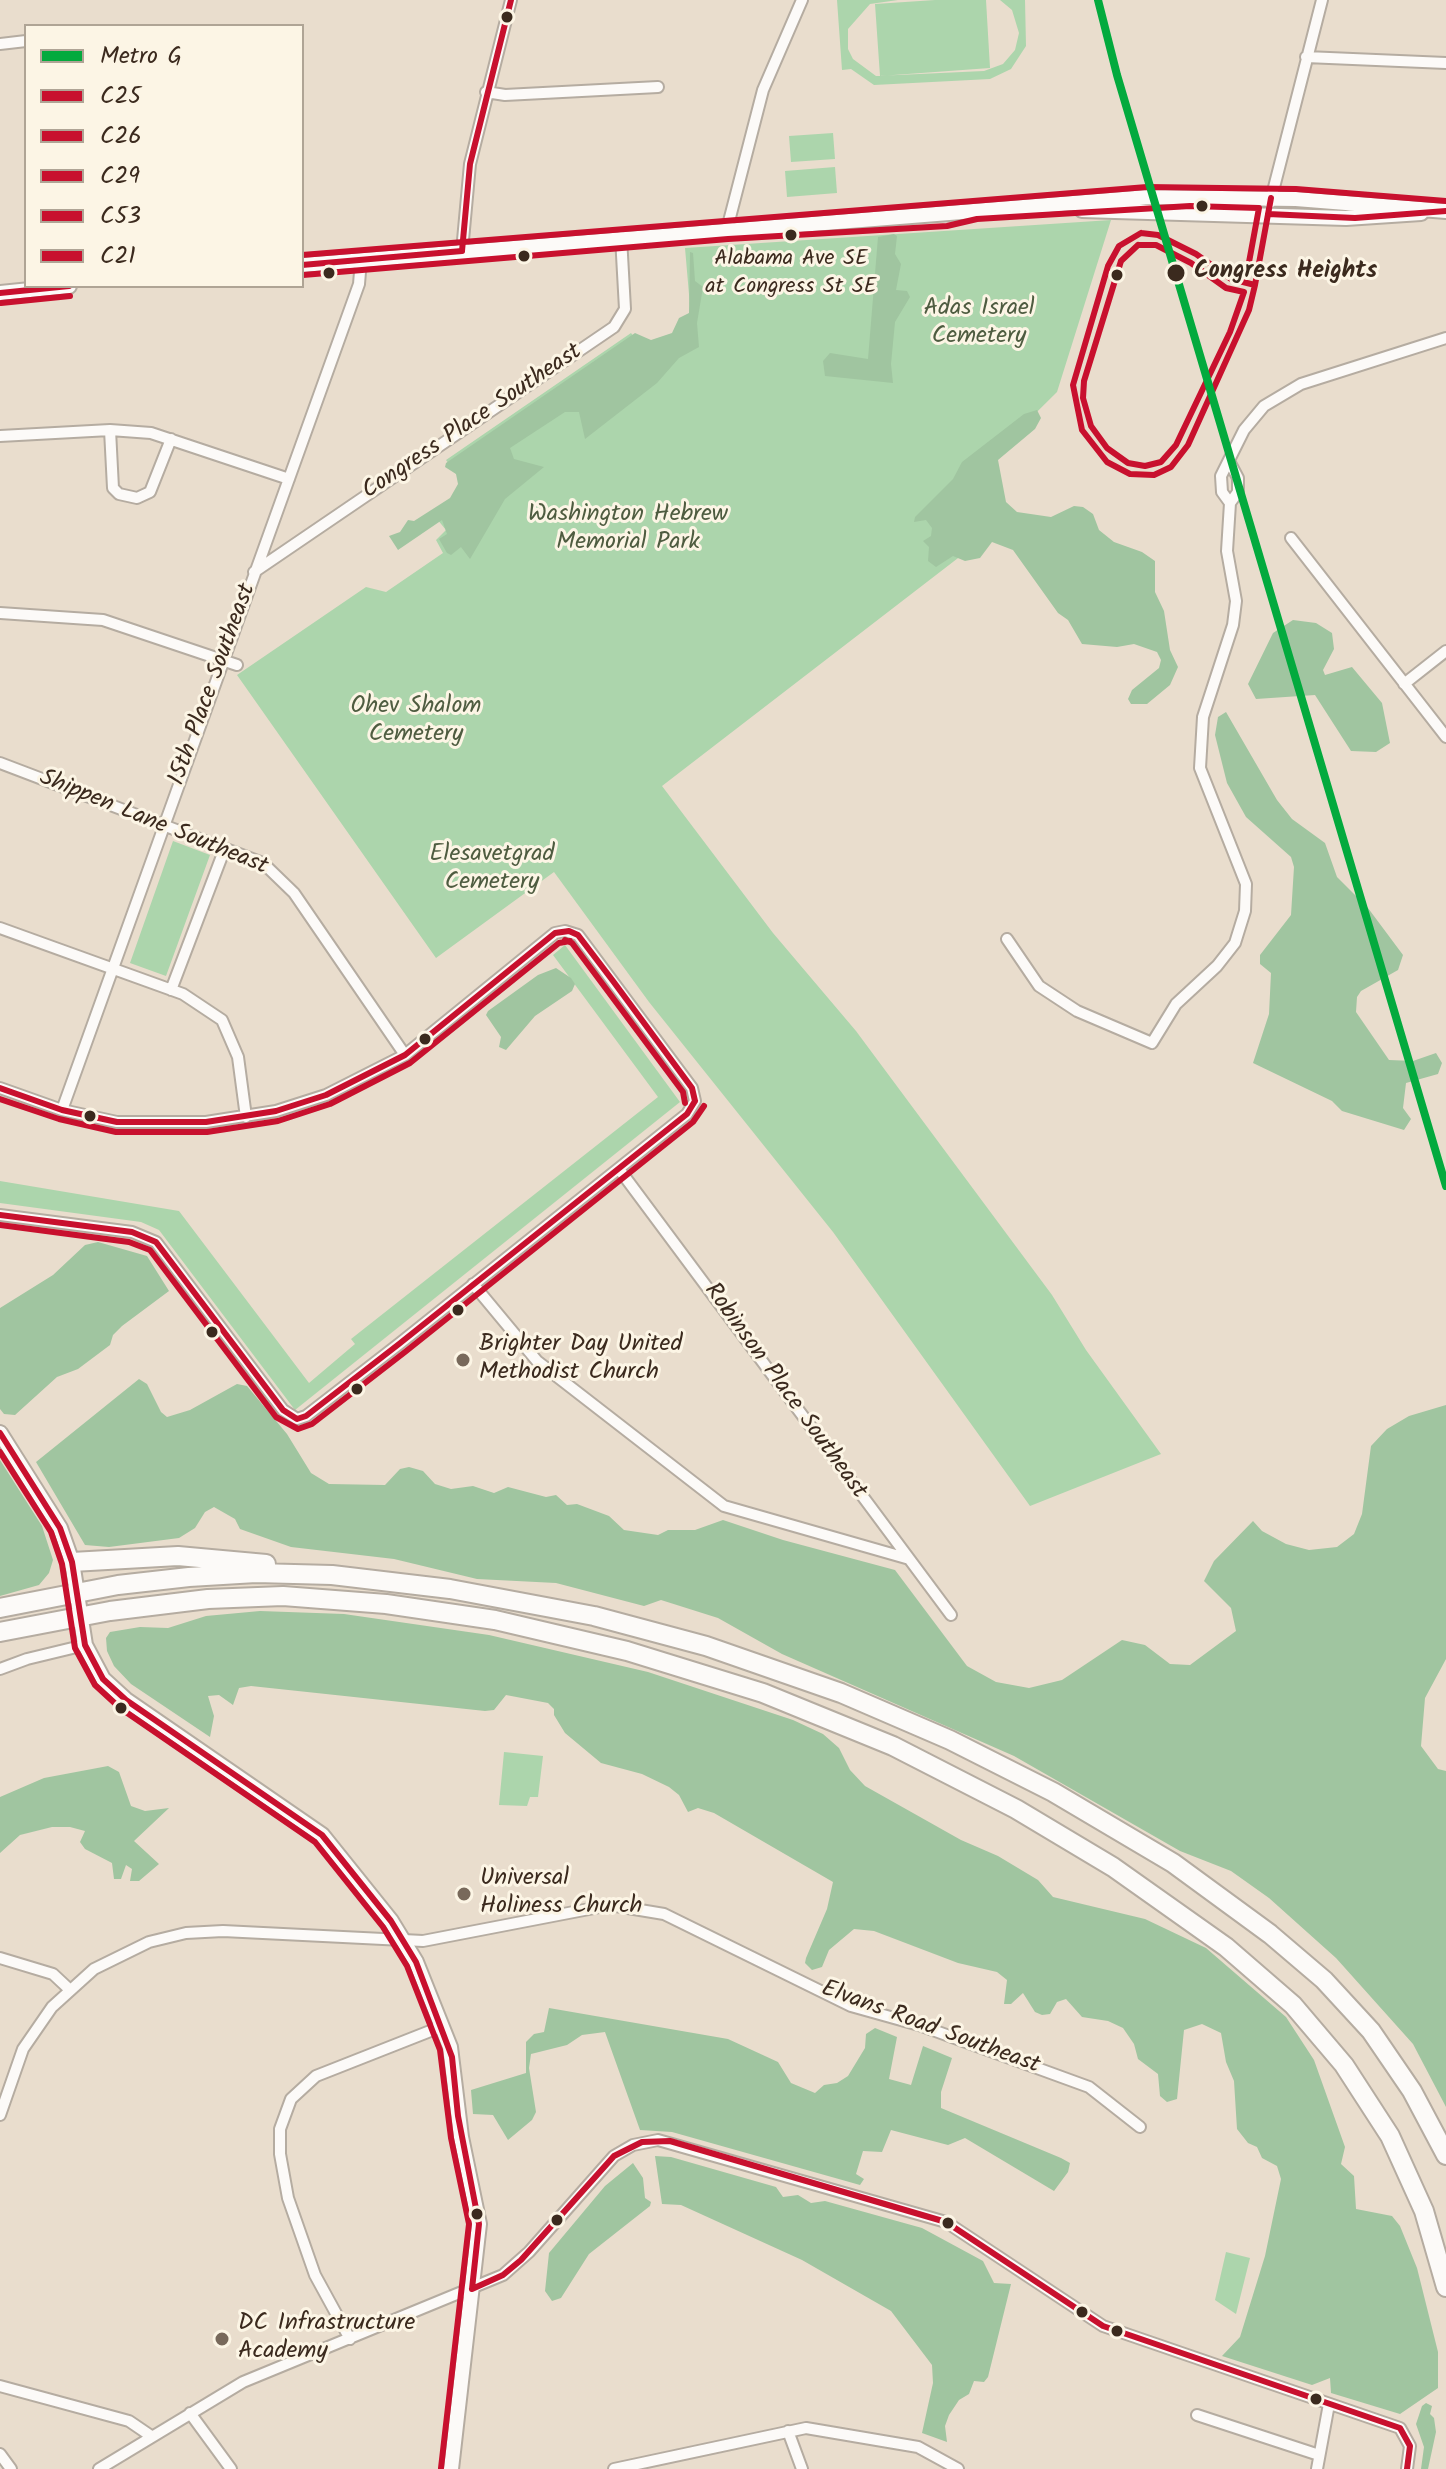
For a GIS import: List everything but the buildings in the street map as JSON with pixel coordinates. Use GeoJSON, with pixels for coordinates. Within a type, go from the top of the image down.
{"type":"FeatureCollection","features":[{"type":"Feature","properties":{"kind":"highway"},"geometry":{"type":"LineString","coordinates":[[72,1562],[215,1558],[509,1599],[706,1646],[896,1715],[1030,1779],[1173,1863],[1307,1964],[1355,2013],[1384,2049],[1419,2101],[1446,2155]]}},
{"type":"Feature","properties":{"kind":"highway"},"geometry":{"type":"LineString","coordinates":[[0,1608],[189,1577],[256,1573],[332,1575]]}},
{"type":"Feature","properties":{"kind":"highway"},"geometry":{"type":"LineString","coordinates":[[0,1632],[80,1616],[185,1601],[257,1596],[360,1601],[468,1616],[589,1641],[693,1670],[802,1708],[917,1757],[1043,1824],[1123,1874],[1226,1947],[1293,2005],[1344,2065],[1390,2136],[1424,2211],[1446,2287]]}},
{"type":"Feature","properties":{"kind":"main road"},"geometry":{"type":"LineString","coordinates":[[946,216],[975,209],[1148,197],[1271,198],[1446,211]]}},
{"type":"Feature","properties":{"kind":"main road"},"geometry":{"type":"LineString","coordinates":[[304,265],[621,237],[946,216],[975,218],[1091,210],[1355,218],[1446,211]]}},
{"type":"Feature","properties":{"kind":"main road"},"geometry":{"type":"LineString","coordinates":[[0,293],[49,288]]}},
{"type":"Feature","properties":{"kind":"main road"},"geometry":{"type":"LineString","coordinates":[[0,1433],[53,1516],[72,1562],[85,1645],[100,1675],[126,1700],[322,1835],[404,1941],[443,2026],[452,2057],[461,2137],[479,2224],[451,2469]]}},
{"type":"Feature","properties":{"kind":"street"},"geometry":{"type":"LineString","coordinates":[[462,251],[462,222],[470,164],[511,0]]}},
{"type":"Feature","properties":{"kind":"street"},"geometry":{"type":"LineString","coordinates":[[727,229],[763,90],[802,0]]}},
{"type":"Feature","properties":{"kind":"street"},"geometry":{"type":"LineString","coordinates":[[1268,214],[1322,0]]}},
{"type":"Feature","properties":{"kind":"street"},"geometry":{"type":"LineString","coordinates":[[0,44],[24,41]]}},
{"type":"Feature","properties":{"kind":"street"},"geometry":{"type":"LineString","coordinates":[[1306,57],[1446,63]]}},
{"type":"Feature","properties":{"kind":"street"},"geometry":{"type":"LineString","coordinates":[[486,92],[505,95],[658,87]]}},
{"type":"Feature","properties":{"kind":"street","name":"Congress Place Southeast"},"geometry":{"type":"LineString","coordinates":[[254,572],[614,327],[625,309],[621,237]]}},
{"type":"Feature","properties":{"kind":"street","name":"15th Place Southeast"},"geometry":{"type":"LineString","coordinates":[[62,1110],[110,969],[359,284],[361,260]]}},
{"type":"Feature","properties":{"kind":"street"},"geometry":{"type":"LineString","coordinates":[[1230,503],[1222,492],[1221,476],[1244,430],[1277,396],[1301,384],[1446,338]]}},
{"type":"Feature","properties":{"kind":"street"},"geometry":{"type":"LineString","coordinates":[[0,436],[110,430],[171,439],[289,479]]}},
{"type":"Feature","properties":{"kind":"street"},"geometry":{"type":"LineString","coordinates":[[110,430],[113,488],[119,494],[137,498],[150,492],[171,439]]}},
{"type":"Feature","properties":{"kind":"street"},"geometry":{"type":"LineString","coordinates":[[1007,939],[1039,986],[1077,1011],[1152,1043],[1176,1004],[1217,966],[1235,943],[1245,911],[1246,884],[1200,768],[1203,717],[1233,625],[1236,601],[1227,551],[1230,503],[1238,492],[1238,478],[1229,461]]}},
{"type":"Feature","properties":{"kind":"street"},"geometry":{"type":"LineString","coordinates":[[1291,538],[1446,737]]}},
{"type":"Feature","properties":{"kind":"street"},"geometry":{"type":"LineString","coordinates":[[0,613],[103,620],[237,665]]}},
{"type":"Feature","properties":{"kind":"street"},"geometry":{"type":"LineString","coordinates":[[1404,684],[1446,651]]}},
{"type":"Feature","properties":{"kind":"street","name":"Shippen Lane Southeast"},"geometry":{"type":"LineString","coordinates":[[0,763],[263,863],[278,875],[405,1055]]}},
{"type":"Feature","properties":{"kind":"street"},"geometry":{"type":"LineString","coordinates":[[171,990],[225,848]]}},
{"type":"Feature","properties":{"kind":"street"},"geometry":{"type":"LineString","coordinates":[[0,928],[171,990],[222,1020],[238,1057],[246,1117]]}},
{"type":"Feature","properties":{"kind":"street"},"geometry":{"type":"LineString","coordinates":[[0,1088],[62,1110],[138,1123],[183,1124],[246,1117],[326,1095],[405,1055],[555,933],[569,931],[578,935],[613,981],[692,1088],[695,1101],[687,1114],[306,1416],[292,1418],[283,1410],[156,1242],[132,1232],[0,1215]]}},
{"type":"Feature","properties":{"kind":"street","name":"Robinson Place Southeast"},"geometry":{"type":"LineString","coordinates":[[619,1169],[951,1615]]}},
{"type":"Feature","properties":{"kind":"street"},"geometry":{"type":"LineString","coordinates":[[473,1284],[537,1361],[724,1506],[906,1558]]}},
{"type":"Feature","properties":{"kind":"street"},"geometry":{"type":"LineString","coordinates":[[0,1669],[85,1645]]}},
{"type":"Feature","properties":{"kind":"street","name":"Elvans Road Southeast"},"geometry":{"type":"LineString","coordinates":[[0,2115],[23,2049],[43,2017],[69,1989],[114,1957],[149,1942],[186,1933],[223,1931],[423,1941],[610,1905],[653,1910],[851,2006],[919,2025],[1089,2087],[1140,2127]]}},
{"type":"Feature","properties":{"kind":"street"},"geometry":{"type":"LineString","coordinates":[[0,1958],[53,1974],[69,1989]]}},
{"type":"Feature","properties":{"kind":"street"},"geometry":{"type":"LineString","coordinates":[[350,2339],[315,2275],[288,2198],[280,2154],[280,2129],[291,2099],[316,2076],[443,2026]]}},
{"type":"Feature","properties":{"kind":"street"},"geometry":{"type":"LineString","coordinates":[[99,2469],[243,2382],[503,2275],[521,2260],[618,2153],[642,2142],[670,2141],[939,2219],[974,2238],[1103,2326],[1400,2428],[1410,2446],[1407,2469]]}},
{"type":"Feature","properties":{"kind":"street"},"geometry":{"type":"LineString","coordinates":[[0,2386],[129,2421],[151,2436]]}},
{"type":"Feature","properties":{"kind":"street"},"geometry":{"type":"LineString","coordinates":[[1317,2469],[1329,2404]]}},
{"type":"Feature","properties":{"kind":"street"},"geometry":{"type":"LineString","coordinates":[[190,2413],[231,2469]]}},
{"type":"Feature","properties":{"kind":"street"},"geometry":{"type":"LineString","coordinates":[[1197,2415],[1319,2455]]}},
{"type":"Feature","properties":{"kind":"street"},"geometry":{"type":"LineString","coordinates":[[614,2469],[813,2428],[910,2445],[958,2469]]}},
{"type":"Feature","properties":{"kind":"street"},"geometry":{"type":"LineString","coordinates":[[788,2431],[802,2469]]}},
{"type":"Feature","properties":{"kind":"street"},"geometry":{"type":"LineString","coordinates":[[0,2454],[11,2469]]}},
{"type":"Feature","properties":{"kind":"green space"},"geometry":{"type":"Polygon","coordinates":[[[837,0],[898,0],[870,4],[848,29],[848,49],[853,59],[876,76],[984,71],[1003,64],[1015,50],[1019,33],[1012,10],[1000,0],[1025,0],[1026,46],[1011,69],[990,79],[874,85],[851,69],[842,70],[837,0]]]}},
{"type":"Feature","properties":{"kind":"green space"},"geometry":{"type":"Polygon","coordinates":[[[986,0],[990,68],[880,76],[875,4],[986,0]]]}},
{"type":"Feature","properties":{"kind":"green space"},"geometry":{"type":"Polygon","coordinates":[[[833,133],[835,159],[791,162],[789,136],[833,133]]]}},
{"type":"Feature","properties":{"kind":"green space"},"geometry":{"type":"Polygon","coordinates":[[[835,167],[837,193],[787,197],[785,171],[835,167]]]}},
{"type":"Feature","properties":{"kind":"green space"},"geometry":{"type":"Polygon","coordinates":[[[1111,220],[1057,392],[935,513],[962,555],[662,786],[773,933],[856,1031],[1052,1295],[1086,1350],[1161,1454],[1030,1506],[833,1232],[649,1002],[554,872],[436,958],[237,675],[366,587],[386,592],[443,553],[436,540],[446,530],[437,519],[472,496],[446,460],[631,333],[639,343],[685,338],[692,329],[685,248],[1111,220]]]}},
{"type":"Feature","properties":{"kind":"green space"},"geometry":{"type":"Polygon","coordinates":[[[897,236],[895,254],[901,264],[896,290],[907,291],[910,297],[895,322],[891,364],[893,383],[825,376],[823,361],[830,353],[868,359],[878,237],[897,236]]]}},
{"type":"Feature","properties":{"kind":"green space"},"geometry":{"type":"Polygon","coordinates":[[[690,252],[693,253],[695,281],[703,287],[697,323],[699,347],[679,358],[657,383],[585,439],[579,412],[565,412],[510,448],[514,459],[544,467],[505,499],[470,559],[461,547],[451,555],[447,553],[439,539],[447,534],[442,520],[398,550],[389,536],[400,532],[408,520],[414,521],[450,498],[458,484],[456,474],[445,467],[446,463],[635,333],[651,340],[672,333],[679,318],[689,313],[690,252]]]}},
{"type":"Feature","properties":{"kind":"green space"},"geometry":{"type":"Polygon","coordinates":[[[1037,410],[1041,418],[1035,429],[998,460],[1006,502],[1017,512],[1051,517],[1074,506],[1083,507],[1093,514],[1099,530],[1114,542],[1142,552],[1155,561],[1155,592],[1164,611],[1170,650],[1178,667],[1170,685],[1147,704],[1131,704],[1128,699],[1132,690],[1159,668],[1161,660],[1157,652],[1134,644],[1117,647],[1082,644],[1068,620],[1058,613],[1013,550],[992,542],[980,558],[965,561],[953,556],[936,567],[928,561],[929,547],[923,541],[931,536],[932,528],[926,520],[914,522],[915,517],[953,479],[962,462],[1024,414],[1037,410]]]}},
{"type":"Feature","properties":{"kind":"green space"},"geometry":{"type":"Polygon","coordinates":[[[1293,620],[1316,623],[1332,633],[1334,649],[1323,670],[1325,675],[1352,667],[1382,703],[1390,743],[1376,752],[1351,751],[1315,695],[1256,699],[1248,684],[1273,633],[1293,620]]]}},
{"type":"Feature","properties":{"kind":"green space"},"geometry":{"type":"Polygon","coordinates":[[[1226,712],[1277,800],[1292,819],[1325,843],[1337,877],[1368,908],[1403,955],[1398,970],[1361,991],[1357,997],[1356,1012],[1389,1060],[1413,1061],[1436,1053],[1442,1063],[1438,1074],[1406,1083],[1403,1108],[1411,1119],[1404,1130],[1342,1111],[1332,1101],[1253,1063],[1269,1014],[1271,973],[1260,964],[1260,955],[1291,915],[1294,867],[1291,857],[1246,817],[1227,783],[1215,735],[1218,717],[1226,712]]]}},
{"type":"Feature","properties":{"kind":"green space"},"geometry":{"type":"Polygon","coordinates":[[[173,841],[210,855],[166,976],[130,963],[173,841]]]}},
{"type":"Feature","properties":{"kind":"green space"},"geometry":{"type":"Polygon","coordinates":[[[565,945],[680,1102],[295,1410],[159,1230],[141,1222],[0,1203],[0,1181],[179,1211],[309,1383],[355,1344],[351,1339],[658,1097],[553,955],[565,945]]]}},
{"type":"Feature","properties":{"kind":"green space"},"geometry":{"type":"Polygon","coordinates":[[[556,968],[571,978],[575,984],[572,991],[535,1016],[506,1050],[499,1047],[501,1037],[486,1015],[488,1011],[538,975],[556,968]]]}},
{"type":"Feature","properties":{"kind":"green space"},"geometry":{"type":"Polygon","coordinates":[[[98,1242],[147,1256],[169,1291],[122,1326],[113,1335],[110,1345],[78,1369],[57,1377],[15,1415],[4,1414],[0,1409],[0,1308],[53,1275],[85,1245],[98,1242]]]}},
{"type":"Feature","properties":{"kind":"green space"},"geometry":{"type":"Polygon","coordinates":[[[139,1379],[147,1384],[161,1412],[167,1417],[190,1410],[237,1384],[247,1386],[287,1434],[311,1473],[329,1484],[385,1485],[400,1469],[409,1467],[423,1471],[435,1484],[451,1489],[473,1486],[494,1493],[508,1487],[546,1497],[556,1495],[567,1505],[577,1504],[609,1516],[624,1530],[658,1535],[668,1530],[695,1530],[723,1520],[783,1540],[895,1570],[967,1666],[996,1682],[1029,1688],[1062,1680],[1122,1640],[1145,1645],[1170,1664],[1190,1665],[1236,1631],[1231,1608],[1204,1581],[1214,1561],[1253,1521],[1262,1531],[1286,1544],[1309,1550],[1337,1547],[1354,1534],[1362,1514],[1371,1446],[1387,1429],[1409,1416],[1446,1405],[1446,1659],[1425,1698],[1421,1746],[1438,1769],[1446,1771],[1446,2107],[1413,2044],[1336,1958],[1269,1898],[1231,1871],[1180,1851],[1014,1756],[782,1654],[718,1618],[661,1600],[644,1606],[556,1583],[477,1579],[394,1559],[291,1547],[240,1529],[235,1519],[214,1507],[205,1512],[195,1528],[179,1538],[109,1547],[85,1545],[36,1462],[139,1379]]]}},
{"type":"Feature","properties":{"kind":"green space"},"geometry":{"type":"Polygon","coordinates":[[[0,1460],[42,1526],[53,1560],[49,1573],[39,1585],[0,1596],[0,1460]]]}},
{"type":"Feature","properties":{"kind":"green space"},"geometry":{"type":"Polygon","coordinates":[[[260,1611],[344,1614],[489,1635],[648,1672],[793,1720],[823,1734],[839,1748],[850,1770],[865,1786],[961,1840],[998,1856],[1038,1880],[1053,1897],[1145,1919],[1206,1948],[1286,2017],[1314,2060],[1345,2147],[1341,2164],[1354,2176],[1356,2209],[1392,2216],[1400,2226],[1417,2268],[1438,2352],[1438,2388],[1400,2414],[1331,2393],[1330,2378],[1312,2385],[1222,2356],[1240,2337],[1265,2256],[1281,2179],[1277,2166],[1262,2158],[1257,2147],[1248,2143],[1237,2129],[1234,2081],[1226,2062],[1221,2033],[1202,2024],[1184,2030],[1177,2099],[1167,2102],[1160,2096],[1158,2074],[1138,2059],[1134,2044],[1123,2028],[1108,2021],[1082,2017],[1066,1999],[1057,2002],[1050,2014],[1042,2015],[1035,2012],[1023,1993],[1011,2004],[1004,2004],[1007,1980],[997,1972],[958,1963],[874,1931],[854,1929],[829,1950],[822,1967],[812,1970],[805,1963],[806,1958],[827,1909],[833,1882],[714,1813],[698,1808],[688,1812],[679,1795],[669,1787],[642,1774],[601,1763],[565,1733],[548,1703],[506,1695],[494,1710],[485,1711],[251,1686],[239,1688],[233,1705],[219,1695],[208,1696],[214,1716],[210,1737],[131,1684],[114,1666],[107,1651],[106,1638],[110,1632],[140,1627],[168,1628],[206,1616],[260,1611]]]}},
{"type":"Feature","properties":{"kind":"green space"},"geometry":{"type":"Polygon","coordinates":[[[504,1752],[543,1756],[538,1797],[530,1797],[527,1806],[499,1805],[504,1752]]]}},
{"type":"Feature","properties":{"kind":"green space"},"geometry":{"type":"Polygon","coordinates":[[[108,1766],[119,1772],[131,1806],[145,1811],[169,1808],[134,1841],[159,1864],[139,1881],[130,1881],[132,1869],[126,1865],[121,1879],[114,1879],[112,1863],[85,1849],[80,1842],[85,1831],[70,1827],[52,1827],[20,1835],[0,1853],[0,1797],[44,1778],[108,1766]]]}},
{"type":"Feature","properties":{"kind":"green space"},"geometry":{"type":"Polygon","coordinates":[[[549,2008],[728,2039],[778,2062],[791,2083],[815,2093],[824,2085],[837,2083],[848,2076],[865,2048],[866,2034],[875,2028],[897,2037],[889,2079],[911,2085],[923,2046],[952,2058],[941,2092],[941,2108],[1061,2158],[1070,2163],[1068,2172],[1054,2191],[965,2138],[948,2145],[891,2130],[882,2152],[863,2151],[856,2174],[864,2179],[860,2185],[672,2132],[640,2130],[605,2032],[582,2035],[567,2045],[531,2054],[529,2068],[536,2112],[532,2120],[508,2140],[493,2115],[473,2114],[471,2090],[526,2073],[526,2042],[534,2034],[544,2032],[549,2008]]]}},
{"type":"Feature","properties":{"kind":"green space"},"geometry":{"type":"Polygon","coordinates":[[[655,2156],[671,2157],[776,2187],[783,2197],[798,2195],[811,2203],[825,2201],[922,2228],[983,2261],[994,2283],[1011,2284],[988,2377],[984,2382],[974,2381],[969,2394],[959,2400],[949,2415],[945,2426],[947,2442],[922,2433],[933,2383],[932,2365],[891,2311],[802,2260],[681,2205],[662,2204],[655,2156]]]}},
{"type":"Feature","properties":{"kind":"green space"},"geometry":{"type":"Polygon","coordinates":[[[633,2163],[643,2178],[645,2198],[651,2202],[650,2206],[589,2254],[561,2298],[552,2301],[545,2291],[549,2253],[605,2186],[633,2163]]]}},
{"type":"Feature","properties":{"kind":"green space"},"geometry":{"type":"Polygon","coordinates":[[[1226,2252],[1250,2258],[1236,2314],[1215,2300],[1226,2252]]]}},
{"type":"Feature","properties":{"kind":"green space"},"geometry":{"type":"Polygon","coordinates":[[[1426,2403],[1432,2406],[1430,2414],[1434,2418],[1436,2432],[1428,2469],[1421,2469],[1424,2447],[1416,2424],[1426,2403]]]}},
{"type":"Feature","properties":{"kind":"metro line","name":"G"},"geometry":{"type":"LineString","coordinates":[[1098,0],[1117,75],[1446,1186]]}},
{"type":"Feature","properties":{"kind":"transit line","name":"C29"},"geometry":{"type":"LineString","coordinates":[[462,251],[470,164],[511,0]]}},
{"type":"Feature","properties":{"kind":"transit line","name":"C21"},"geometry":{"type":"LineString","coordinates":[[304,255],[1147,187],[1296,189],[1446,201]]}},
{"type":"Feature","properties":{"kind":"transit line","name":"C29"},"geometry":{"type":"LineString","coordinates":[[1255,285],[1271,198]]}},
{"type":"Feature","properties":{"kind":"transit line","name":"C53"},"geometry":{"type":"LineString","coordinates":[[304,275],[728,239],[947,226],[977,219],[1190,206],[1259,208],[1247,273]]}},
{"type":"Feature","properties":{"kind":"transit line","name":"C29"},"geometry":{"type":"LineString","coordinates":[[1268,214],[1355,218],[1446,211]]}},
{"type":"Feature","properties":{"kind":"transit line","name":"C29"},"geometry":{"type":"LineString","coordinates":[[1141,233],[1158,235],[1196,254],[1231,279],[1255,285],[1249,310],[1188,445],[1171,467],[1154,475],[1130,474],[1107,462],[1082,430],[1073,385],[1108,266],[1119,246],[1141,233]]}},
{"type":"Feature","properties":{"kind":"transit line","name":"C53"},"geometry":{"type":"LineString","coordinates":[[1138,245],[1156,245],[1191,263],[1226,288],[1244,292],[1230,332],[1176,445],[1161,462],[1145,466],[1128,463],[1107,448],[1091,426],[1083,398],[1084,381],[1121,261],[1138,245]]}},
{"type":"Feature","properties":{"kind":"transit line","name":"C29"},"geometry":{"type":"LineString","coordinates":[[304,265],[462,251]]}},
{"type":"Feature","properties":{"kind":"transit line","name":"C29"},"geometry":{"type":"LineString","coordinates":[[0,293],[49,288]]}},
{"type":"Feature","properties":{"kind":"transit line","name":"C53"},"geometry":{"type":"LineString","coordinates":[[1,303],[70,296]]}},
{"type":"Feature","properties":{"kind":"transit line","name":"C25"},"geometry":{"type":"LineString","coordinates":[[569,931],[578,935],[613,981],[692,1088],[695,1101]]}},
{"type":"Feature","properties":{"kind":"transit line","name":"C25"},"geometry":{"type":"LineString","coordinates":[[0,1088],[62,1110],[117,1122],[206,1122],[276,1111],[326,1095],[405,1055],[555,933],[569,931]]}},
{"type":"Feature","properties":{"kind":"transit line","name":"C26"},"geometry":{"type":"LineString","coordinates":[[565,940],[572,943],[683,1092],[685,1103]]}},
{"type":"Feature","properties":{"kind":"transit line","name":"C26"},"geometry":{"type":"LineString","coordinates":[[0,1099],[59,1119],[116,1132],[207,1132],[278,1121],[330,1104],[410,1063],[559,943],[570,941]]}},
{"type":"Feature","properties":{"kind":"transit line","name":"C25"},"geometry":{"type":"LineString","coordinates":[[0,1215],[132,1232],[156,1242],[283,1410],[297,1419],[306,1416],[399,1344],[687,1114],[695,1101]]}},
{"type":"Feature","properties":{"kind":"transit line","name":"C26"},"geometry":{"type":"LineString","coordinates":[[0,1225],[129,1242],[150,1250],[276,1417],[298,1429],[312,1424],[405,1352],[693,1122],[704,1106]]}},
{"type":"Feature","properties":{"kind":"transit line","name":"C25"},"geometry":{"type":"LineString","coordinates":[[0,1433],[60,1528],[72,1562],[85,1645],[103,1679],[126,1700],[322,1835],[391,1921],[416,1962],[452,2057],[458,2116],[479,2224],[472,2289]]}},
{"type":"Feature","properties":{"kind":"transit line","name":"C26"},"geometry":{"type":"LineString","coordinates":[[0,1452],[51,1532],[62,1564],[75,1648],[95,1685],[120,1708],[315,1842],[383,1927],[407,1966],[440,2050],[451,2138],[469,2224],[441,2468]]}},
{"type":"Feature","properties":{"kind":"transit line","name":"C25"},"geometry":{"type":"LineString","coordinates":[[472,2289],[503,2275],[521,2260],[614,2156],[642,2142],[670,2141],[946,2222],[1103,2326],[1400,2428],[1410,2446],[1407,2469]]}},
{"type":"Feature","properties":{"kind":"place","name":"Alabama Ave SE at Congress St SE"},"geometry":{"type":"Point","coordinates":[791,235]}},
{"type":"Feature","properties":{"kind":"place","name":"Congress Heights"},"geometry":{"type":"Point","coordinates":[1176,273]}},
{"type":"Feature","properties":{"kind":"place","name":"Brighter Day United Methodist Church"},"geometry":{"type":"Point","coordinates":[463,1360]}},
{"type":"Feature","properties":{"kind":"place","name":"Universal Holiness Church"},"geometry":{"type":"Point","coordinates":[464,1894]}},
{"type":"Feature","properties":{"kind":"place","name":"DC Infrastructure Academy"},"geometry":{"type":"Point","coordinates":[222,2339]}},
{"type":"Feature","properties":{"kind":"park label","name":"Adas Israel Cemetery"},"geometry":{"type":"Point","coordinates":[979,324]}},
{"type":"Feature","properties":{"kind":"park label","name":"Washington Hebrew Memorial Park"},"geometry":{"type":"Point","coordinates":[628,530]}},
{"type":"Feature","properties":{"kind":"park label","name":"Ohev Shalom Cemetery"},"geometry":{"type":"Point","coordinates":[416,722]}},
{"type":"Feature","properties":{"kind":"park label","name":"Elesavetgrad Cemetery"},"geometry":{"type":"Point","coordinates":[492,870]}}]}
